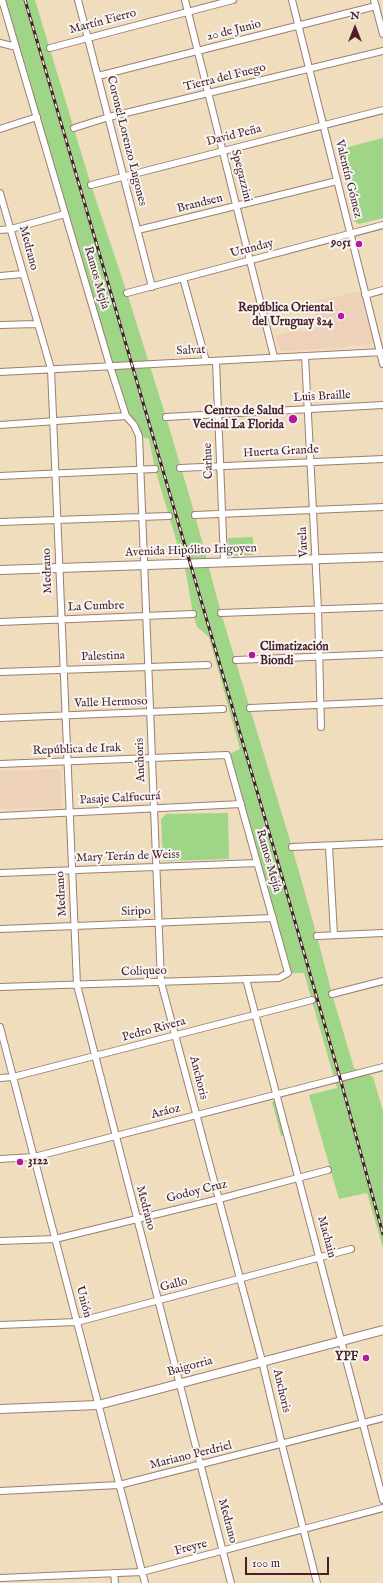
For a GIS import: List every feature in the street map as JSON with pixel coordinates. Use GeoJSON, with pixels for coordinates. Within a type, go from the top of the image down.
{"type":"FeatureCollection","features":[{"type":"Feature","properties":{"kind":"street","name":"Ramos Mejía"},"geometry":{"type":"LineString","coordinates":[[2,0],[110,366],[126,416],[134,425],[139,436],[144,565]]}},
{"type":"Feature","properties":{"kind":"street","name":"Coronel Lorenzo Lugones"},"geometry":{"type":"LineString","coordinates":[[78,0],[152,287]]}},
{"type":"Feature","properties":{"kind":"street","name":"Spegazzini"},"geometry":{"type":"LineString","coordinates":[[185,0],[274,358]]}},
{"type":"Feature","properties":{"kind":"street","name":"Martín Fierro"},"geometry":{"type":"LineString","coordinates":[[50,48],[233,0]]}},
{"type":"Feature","properties":{"kind":"street","name":"Valentín Gómez"},"geometry":{"type":"LineString","coordinates":[[292,0],[383,364]]}},
{"type":"Feature","properties":{"kind":"street"},"geometry":{"type":"LineString","coordinates":[[375,3],[383,34]]}},
{"type":"Feature","properties":{"kind":"street","name":"20 de Junio"},"geometry":{"type":"LineString","coordinates":[[98,76],[298,26],[375,3]]}},
{"type":"Feature","properties":{"kind":"street"},"geometry":{"type":"LineString","coordinates":[[0,43],[16,47]]}},
{"type":"Feature","properties":{"kind":"street","name":"Tierra del Fuego"},"geometry":{"type":"LineString","coordinates":[[74,128],[109,117],[383,51]]}},
{"type":"Feature","properties":{"kind":"street","name":"David Peña"},"geometry":{"type":"LineString","coordinates":[[90,185],[124,175],[383,110]]}},
{"type":"Feature","properties":{"kind":"street"},"geometry":{"type":"LineString","coordinates":[[0,129],[37,116]]}},
{"type":"Feature","properties":{"kind":"street","name":"Brandsen"},"geometry":{"type":"LineString","coordinates":[[138,230],[337,181]]}},
{"type":"Feature","properties":{"kind":"street","name":"Medrano"},"geometry":{"type":"LineString","coordinates":[[0,193],[51,369],[52,422],[77,985],[231,1583]]}},
{"type":"Feature","properties":{"kind":"street"},"geometry":{"type":"LineString","coordinates":[[0,230],[11,229],[65,214]]}},
{"type":"Feature","properties":{"kind":"street","name":"Urunday"},"geometry":{"type":"LineString","coordinates":[[127,293],[383,225]]}},
{"type":"Feature","properties":{"kind":"street"},"geometry":{"type":"LineString","coordinates":[[0,276],[23,274]]}},
{"type":"Feature","properties":{"kind":"street"},"geometry":{"type":"LineString","coordinates":[[183,278],[206,361]]}},
{"type":"Feature","properties":{"kind":"street"},"geometry":{"type":"LineString","coordinates":[[365,295],[383,290]]}},
{"type":"Feature","properties":{"kind":"street"},"geometry":{"type":"LineString","coordinates":[[0,325],[38,324]]}},
{"type":"Feature","properties":{"kind":"street","name":"Salvat"},"geometry":{"type":"LineString","coordinates":[[0,372],[381,352]]}},
{"type":"Feature","properties":{"kind":"street","name":"Varela"},"geometry":{"type":"LineString","coordinates":[[305,356],[316,559],[321,727]]}},
{"type":"Feature","properties":{"kind":"street","name":"Carhue"},"geometry":{"type":"LineString","coordinates":[[216,360],[224,561]]}},
{"type":"Feature","properties":{"kind":"street","name":"Luis Braille"},"geometry":{"type":"LineString","coordinates":[[166,417],[383,405]]}},
{"type":"Feature","properties":{"kind":"street"},"geometry":{"type":"LineString","coordinates":[[0,425],[126,416]]}},
{"type":"Feature","properties":{"kind":"street","name":"Huerta Grande"},"geometry":{"type":"LineString","coordinates":[[180,468],[383,459]]}},
{"type":"Feature","properties":{"kind":"street"},"geometry":{"type":"LineString","coordinates":[[0,476],[155,469]]}},
{"type":"Feature","properties":{"kind":"street"},"geometry":{"type":"LineString","coordinates":[[195,515],[383,507]]}},
{"type":"Feature","properties":{"kind":"street"},"geometry":{"type":"LineString","coordinates":[[0,522],[169,516]]}},
{"type":"Feature","properties":{"kind":"street","name":"Avenida Hipólito Irigoyen"},"geometry":{"type":"LineString","coordinates":[[0,570],[224,561],[383,557]]}},
{"type":"Feature","properties":{"kind":"street","name":"Anchoris"},"geometry":{"type":"LineString","coordinates":[[144,565],[161,982],[262,1361],[317,1583]]}},
{"type":"Feature","properties":{"kind":"street"},"geometry":{"type":"LineString","coordinates":[[221,613],[383,607]]}},
{"type":"Feature","properties":{"kind":"street","name":"La Cumbre"},"geometry":{"type":"LineString","coordinates":[[0,622],[193,614]]}},
{"type":"Feature","properties":{"kind":"street"},"geometry":{"type":"LineString","coordinates":[[236,660],[383,654]]}},
{"type":"Feature","properties":{"kind":"street","name":"Palestina"},"geometry":{"type":"LineString","coordinates":[[0,672],[208,665]]}},
{"type":"Feature","properties":{"kind":"street"},"geometry":{"type":"LineString","coordinates":[[250,708],[383,702]]}},
{"type":"Feature","properties":{"kind":"street","name":"Valle Hermoso"},"geometry":{"type":"LineString","coordinates":[[0,718],[223,709]]}},
{"type":"Feature","properties":{"kind":"street","name":"Ramos Mejía"},"geometry":{"type":"LineString","coordinates":[[227,755],[288,973]]}},
{"type":"Feature","properties":{"kind":"street","name":"República de Irak"},"geometry":{"type":"LineString","coordinates":[[0,764],[227,755]]}},
{"type":"Feature","properties":{"kind":"street","name":"Pasaje Calfucurá"},"geometry":{"type":"LineString","coordinates":[[0,816],[241,804]]}},
{"type":"Feature","properties":{"kind":"street"},"geometry":{"type":"LineString","coordinates":[[292,847],[383,843]]}},
{"type":"Feature","properties":{"kind":"street"},"geometry":{"type":"LineString","coordinates":[[329,846],[334,935]]}},
{"type":"Feature","properties":{"kind":"street","name":"Mary Terán de Weiss"},"geometry":{"type":"LineString","coordinates":[[0,873],[257,863]]}},
{"type":"Feature","properties":{"kind":"street","name":"Siripo"},"geometry":{"type":"LineString","coordinates":[[0,929],[272,918]]}},
{"type":"Feature","properties":{"kind":"street"},"geometry":{"type":"LineString","coordinates":[[317,936],[383,933]]}},
{"type":"Feature","properties":{"kind":"street","name":"Coliqueo"},"geometry":{"type":"LineString","coordinates":[[0,987],[279,978],[288,973]]}},
{"type":"Feature","properties":{"kind":"street","name":"Machain"},"geometry":{"type":"LineString","coordinates":[[246,979],[257,1015],[383,1500]]}},
{"type":"Feature","properties":{"kind":"street"},"geometry":{"type":"LineString","coordinates":[[332,994],[383,981]]}},
{"type":"Feature","properties":{"kind":"street","name":"Pedro Rivera"},"geometry":{"type":"LineString","coordinates":[[0,1078],[13,1077],[95,1057],[312,1000]]}},
{"type":"Feature","properties":{"kind":"street","name":"Unión"},"geometry":{"type":"LineString","coordinates":[[0,1027],[145,1583]]}},
{"type":"Feature","properties":{"kind":"street","name":"Aráoz"},"geometry":{"type":"LineString","coordinates":[[0,1159],[34,1157],[383,1067]]}},
{"type":"Feature","properties":{"kind":"street","name":"Godoy Cruz"},"geometry":{"type":"LineString","coordinates":[[0,1241],[55,1239],[219,1199],[328,1170]]}},
{"type":"Feature","properties":{"kind":"street","name":"Gallo"},"geometry":{"type":"LineString","coordinates":[[0,1325],[77,1322],[350,1250]]}},
{"type":"Feature","properties":{"kind":"street","name":"Baigorria"},"geometry":{"type":"LineString","coordinates":[[0,1409],[98,1405],[179,1382],[383,1330]]}},
{"type":"Feature","properties":{"kind":"street","name":"Mariano Perdriel"},"geometry":{"type":"LineString","coordinates":[[0,1491],[119,1485],[282,1445],[383,1418]]}},
{"type":"Feature","properties":{"kind":"street","name":"Freyre"},"geometry":{"type":"LineString","coordinates":[[0,1578],[142,1572],[383,1508]]}},
{"type":"Feature","properties":{"kind":"street"},"geometry":{"type":"LineString","coordinates":[[114,1573],[115,1583]]}},
{"type":"Feature","properties":{"kind":"shaded area","name":"República Oriental del Uruguay 824"},"geometry":{"type":"Polygon","coordinates":[[[361,291],[374,344],[345,346],[344,348],[281,351],[275,335],[285,334],[285,332],[316,330],[315,301],[361,291]]]}},
{"type":"Feature","properties":{"kind":"shaded area"},"geometry":{"type":"Polygon","coordinates":[[[61,769],[62,808],[0,809],[0,771],[61,769]]]}},
{"type":"Feature","properties":{"kind":"green space"},"geometry":{"type":"Polygon","coordinates":[[[2,0],[35,0],[91,185],[166,417],[195,515],[221,613],[292,847],[354,1068],[373,1077],[383,1111],[383,1248],[367,1193],[339,1199],[309,1095],[337,1088],[304,973],[288,973],[227,755],[240,749],[209,637],[197,627],[193,614],[186,573],[155,469],[149,439],[139,436],[126,416],[2,0]]]}},
{"type":"Feature","properties":{"kind":"green space"},"geometry":{"type":"Polygon","coordinates":[[[383,138],[383,218],[359,224],[355,222],[337,150],[383,138]]]}},
{"type":"Feature","properties":{"kind":"green space"},"geometry":{"type":"Polygon","coordinates":[[[253,537],[253,555],[229,556],[228,538],[253,537]]]}},
{"type":"Feature","properties":{"kind":"green space"},"geometry":{"type":"Polygon","coordinates":[[[228,813],[229,859],[163,861],[161,819],[166,814],[228,813]]]}},
{"type":"Feature","properties":{"kind":"green space"},"geometry":{"type":"Polygon","coordinates":[[[277,1100],[286,1135],[281,1136],[272,1102],[277,1100]]]}},
{"type":"Feature","properties":{"kind":"railway"},"geometry":{"type":"LineString","coordinates":[[25,0],[281,873],[383,1234]]}},
{"type":"Feature","properties":{"kind":"place","name":"9051"},"geometry":{"type":"Point","coordinates":[359,244]}},
{"type":"Feature","properties":{"kind":"place","name":"República Oriental del Uruguay 824"},"geometry":{"type":"Point","coordinates":[341,316]}},
{"type":"Feature","properties":{"kind":"place","name":"Centro de Salud Vecinal La Florida"},"geometry":{"type":"Point","coordinates":[293,419]}},
{"type":"Feature","properties":{"kind":"place","name":"Climatización Biondi"},"geometry":{"type":"Point","coordinates":[252,655]}},
{"type":"Feature","properties":{"kind":"place","name":"3122"},"geometry":{"type":"Point","coordinates":[20,1162]}},
{"type":"Feature","properties":{"kind":"place","name":"YPF"},"geometry":{"type":"Point","coordinates":[366,1358]}}]}
